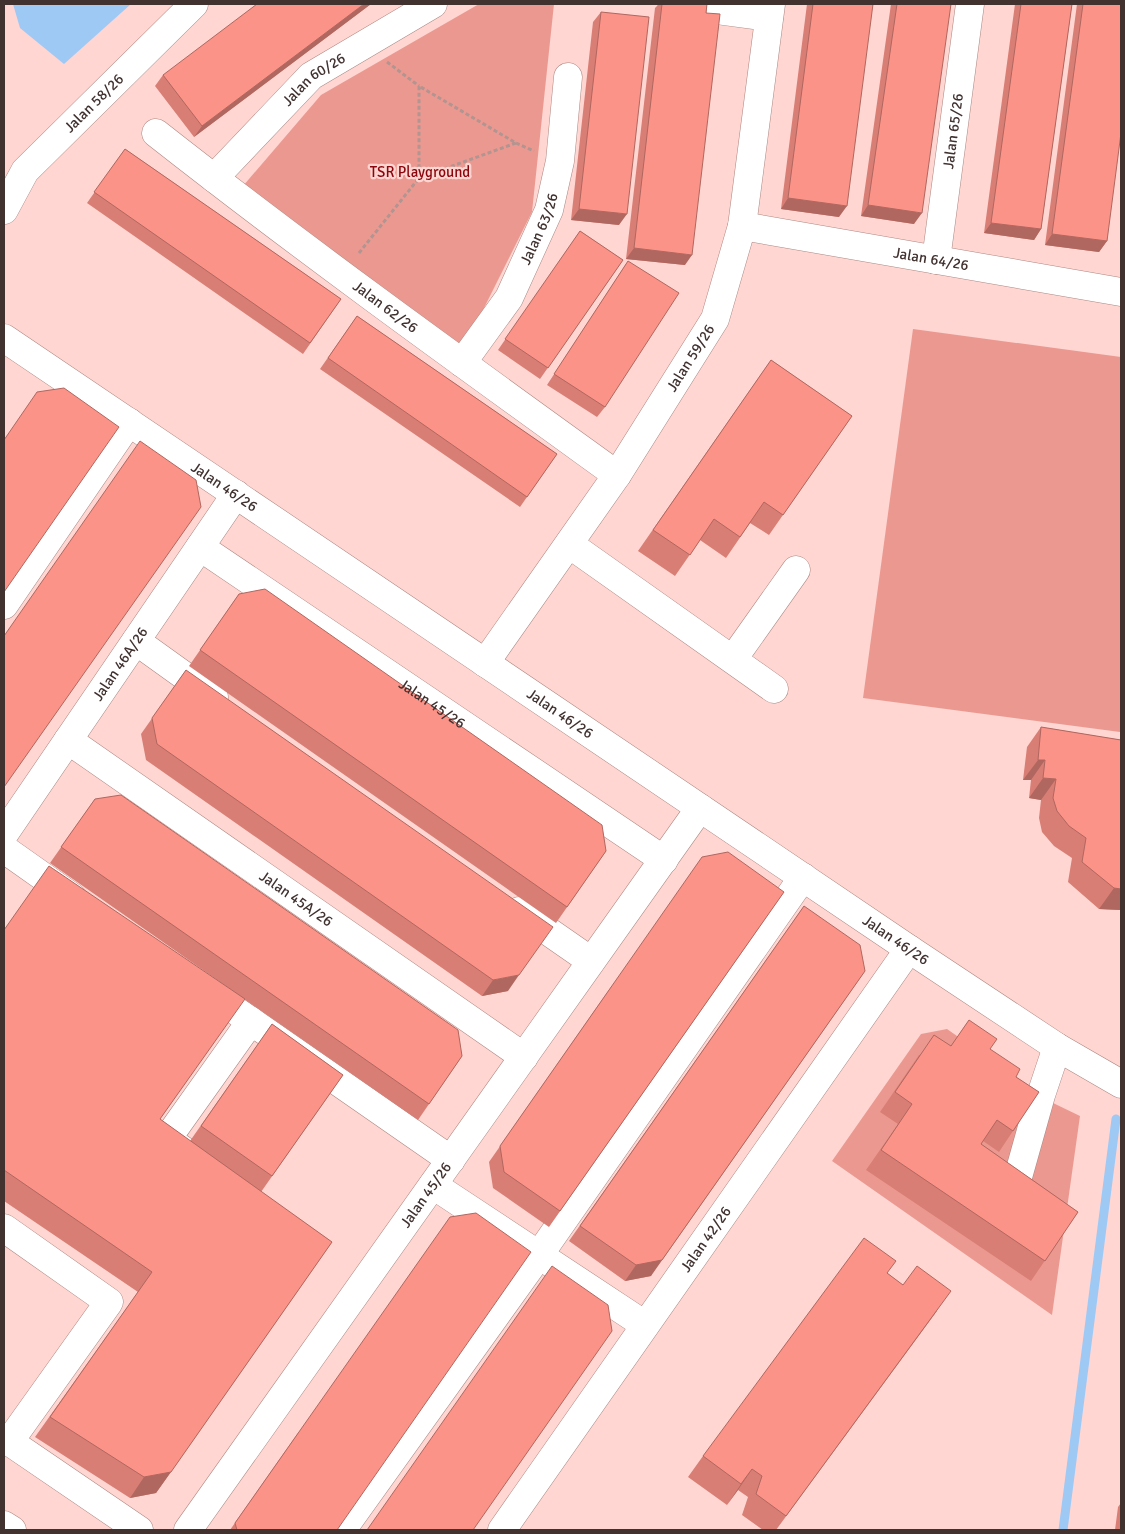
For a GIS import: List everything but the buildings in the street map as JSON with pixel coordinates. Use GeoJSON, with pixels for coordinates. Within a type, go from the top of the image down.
{"type":"FeatureCollection","features":[{"type":"Feature","properties":{"kind":"street","name":"Jalan 58/26"},"geometry":{"type":"LineString","coordinates":[[4,210],[25,171],[194,4]]}},
{"type":"Feature","properties":{"kind":"street","name":"Jalan 60/26"},"geometry":{"type":"LineString","coordinates":[[214,178],[311,76],[433,4]]}},
{"type":"Feature","properties":{"kind":"street"},"geometry":{"type":"LineString","coordinates":[[672,4],[770,11]]}},
{"type":"Feature","properties":{"kind":"street","name":"Jalan 65/26"},"geometry":{"type":"LineString","coordinates":[[936,260],[970,4]]}},
{"type":"Feature","properties":{"kind":"street","name":"Jalan 59/26"},"geometry":{"type":"LineString","coordinates":[[485,663],[617,475],[715,319],[742,226],[770,11]]}},
{"type":"Feature","properties":{"kind":"street","name":"Jalan 63/26"},"geometry":{"type":"LineString","coordinates":[[462,363],[509,298],[549,210],[560,161],[568,77]]}},
{"type":"Feature","properties":{"kind":"street","name":"Jalan 62/26"},"geometry":{"type":"LineString","coordinates":[[156,133],[462,363],[617,475]]}},
{"type":"Feature","properties":{"kind":"street","name":"Jalan 64/26"},"geometry":{"type":"LineString","coordinates":[[742,226],[1121,292]]}},
{"type":"Feature","properties":{"kind":"street"},"geometry":{"type":"LineString","coordinates":[[1121,287],[1121,292]]}},
{"type":"Feature","properties":{"kind":"street","name":"Jalan 46/26"},"geometry":{"type":"LineString","coordinates":[[4,338],[1057,1048],[1121,1084]]}},
{"type":"Feature","properties":{"kind":"street"},"geometry":{"type":"LineString","coordinates":[[4,605],[129,422]]}},
{"type":"Feature","properties":{"kind":"street","name":"Jalan 46A/26"},"geometry":{"type":"LineString","coordinates":[[4,834],[236,494]]}},
{"type":"Feature","properties":{"kind":"street"},"geometry":{"type":"LineString","coordinates":[[569,544],[774,689]]}},
{"type":"Feature","properties":{"kind":"street","name":"Jalan 45/26"},"geometry":{"type":"LineString","coordinates":[[200,547],[664,860]]}},
{"type":"Feature","properties":{"kind":"street"},"geometry":{"type":"LineString","coordinates":[[733,659],[796,570]]}},
{"type":"Feature","properties":{"kind":"street"},"geometry":{"type":"LineString","coordinates":[[136,641],[233,710]]}},
{"type":"Feature","properties":{"kind":"street","name":"Jalan 45A/26"},"geometry":{"type":"LineString","coordinates":[[68,740],[524,1057]]}},
{"type":"Feature","properties":{"kind":"street","name":"Jalan 45/26"},"geometry":{"type":"LineString","coordinates":[[188,1530],[700,808]]}},
{"type":"Feature","properties":{"kind":"street"},"geometry":{"type":"LineString","coordinates":[[4,849],[91,910]]}},
{"type":"Feature","properties":{"kind":"street"},"geometry":{"type":"LineString","coordinates":[[342,1530],[539,1255],[803,877]]}},
{"type":"Feature","properties":{"kind":"street"},"geometry":{"type":"LineString","coordinates":[[502,898],[591,961]]}},
{"type":"Feature","properties":{"kind":"street","name":"Jalan 42/26"},"geometry":{"type":"LineString","coordinates":[[502,1530],[909,949]]}},
{"type":"Feature","properties":{"kind":"street"},"geometry":{"type":"LineString","coordinates":[[187,977],[451,1160]]}},
{"type":"Feature","properties":{"kind":"street"},"geometry":{"type":"LineString","coordinates":[[207,1166],[167,1139],[251,1021]]}},
{"type":"Feature","properties":{"kind":"street"},"geometry":{"type":"LineString","coordinates":[[1018,1177],[1041,1095],[1057,1048]]}},
{"type":"Feature","properties":{"kind":"street"},"geometry":{"type":"LineString","coordinates":[[433,1185],[645,1325]]}},
{"type":"Feature","properties":{"kind":"street"},"geometry":{"type":"LineString","coordinates":[[4,1228],[109,1302],[6,1440],[139,1530]]}},
{"type":"Feature","properties":{"kind":"street"},"geometry":{"type":"LineString","coordinates":[[4,1525],[12,1530]]}},
{"type":"Feature","properties":{"kind":"path"},"geometry":{"type":"LineString","coordinates":[[343,274],[419,178],[516,143],[419,86],[364,44]]}},
{"type":"Feature","properties":{"kind":"path"},"geometry":{"type":"LineString","coordinates":[[419,86],[419,178]]}},
{"type":"Feature","properties":{"kind":"green space","name":"TSR Playground"},"geometry":{"type":"Polygon","coordinates":[[[479,4],[554,4],[532,212],[464,348],[243,186],[321,95],[479,4]]]}},
{"type":"Feature","properties":{"kind":"green space"},"geometry":{"type":"Polygon","coordinates":[[[913,329],[1121,357],[1120,732],[863,698],[913,329]]]}},
{"type":"Feature","properties":{"kind":"green space"},"geometry":{"type":"Polygon","coordinates":[[[947,1029],[1051,1102],[1080,1116],[1052,1315],[832,1161],[921,1034],[947,1029]]]}},
{"type":"Feature","properties":{"kind":"water"},"geometry":{"type":"Polygon","coordinates":[[[13,4],[131,4],[64,64],[20,28],[13,4]]]}},
{"type":"Feature","properties":{"kind":"waterway"},"geometry":{"type":"LineString","coordinates":[[1063,1530],[1116,1119]]}}]}
